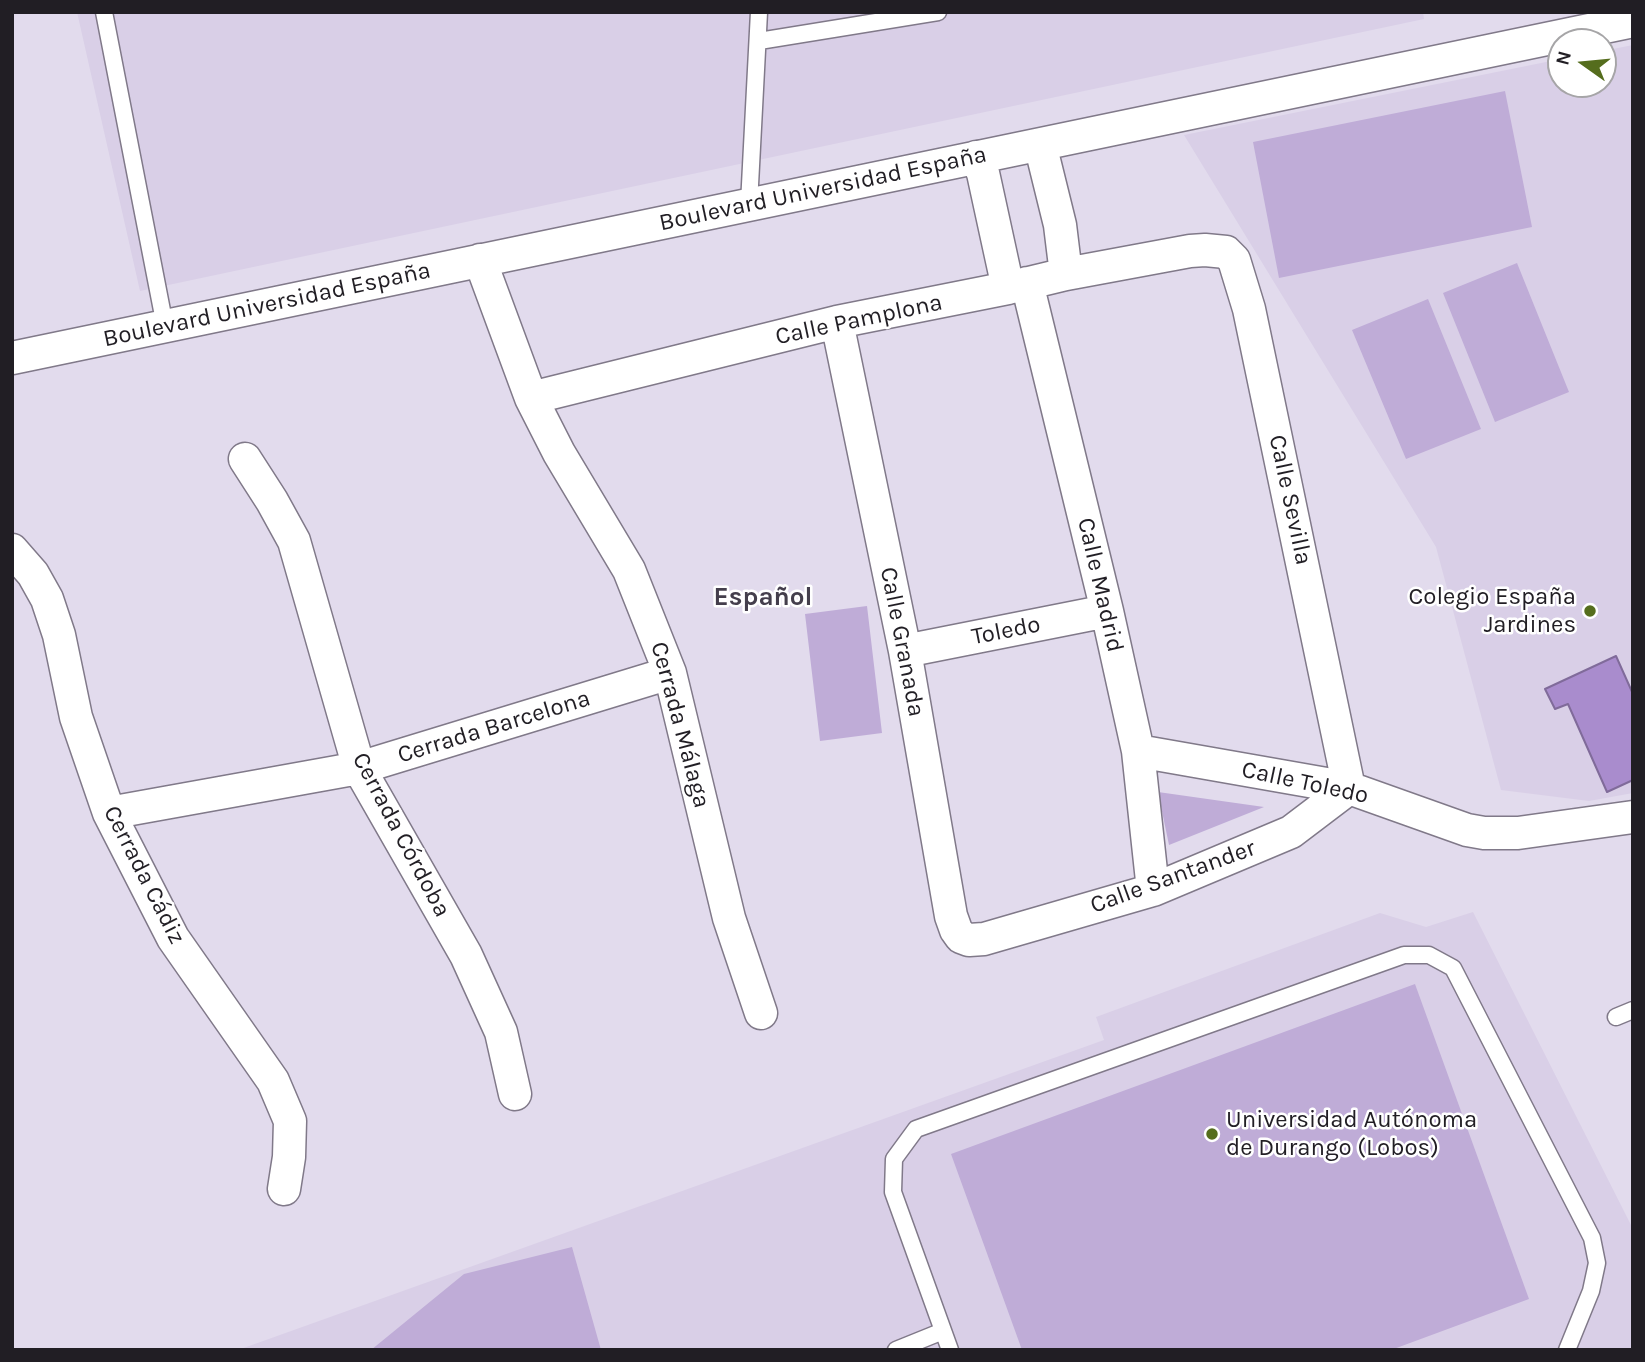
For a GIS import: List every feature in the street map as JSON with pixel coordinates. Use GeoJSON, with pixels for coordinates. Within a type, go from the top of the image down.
{"type":"FeatureCollection","features":[{"type":"Feature","properties":{"kind":"street","name":"Boulevard Universidad España"},"geometry":{"type":"LineString","coordinates":[[12,358],[1633,21]]}},
{"type":"Feature","properties":{"kind":"street"},"geometry":{"type":"LineString","coordinates":[[1037,145],[1042,152],[1059,225],[1066,274]]}},
{"type":"Feature","properties":{"kind":"street","name":"Calle Madrid"},"geometry":{"type":"LineString","coordinates":[[976,157],[1018,285],[1108,611],[1138,751],[1153,890]]}},
{"type":"Feature","properties":{"kind":"street","name":"Calle Pamplona"},"geometry":{"type":"LineString","coordinates":[[531,398],[837,322],[1190,251]]}},
{"type":"Feature","properties":{"kind":"street","name":"Calle Sevilla"},"geometry":{"type":"LineString","coordinates":[[1190,251],[1217,251],[1233,256],[1249,309],[1349,788]]}},
{"type":"Feature","properties":{"kind":"street","name":"Cerrada Málaga"},"geometry":{"type":"LineString","coordinates":[[480,260],[531,398],[559,453],[629,570],[670,673],[729,918],[761,1013]]}},
{"type":"Feature","properties":{"kind":"street","name":"Calle Granada"},"geometry":{"type":"LineString","coordinates":[[837,322],[905,651],[951,916],[961,937],[969,940],[984,939]]}},
{"type":"Feature","properties":{"kind":"street","name":"Cerrada Córdoba"},"geometry":{"type":"LineString","coordinates":[[245,459],[294,541],[359,768],[466,955],[501,1032],[515,1094]]}},
{"type":"Feature","properties":{"kind":"street","name":"Cerrada Cádiz"},"geometry":{"type":"LineString","coordinates":[[12,550],[33,574],[47,599],[60,635],[76,717],[109,813],[173,938],[273,1081],[290,1121],[289,1157],[284,1189]]}},
{"type":"Feature","properties":{"kind":"street","name":"Toledo"},"geometry":{"type":"LineString","coordinates":[[905,651],[1108,611]]}},
{"type":"Feature","properties":{"kind":"street","name":"Cerrada Barcelona"},"geometry":{"type":"LineString","coordinates":[[109,813],[359,768],[670,673]]}},
{"type":"Feature","properties":{"kind":"street","name":"Calle Toledo"},"geometry":{"type":"LineString","coordinates":[[1138,751],[1349,788],[1467,830],[1484,833],[1518,833],[1633,817]]}},
{"type":"Feature","properties":{"kind":"street","name":"Calle Santander"},"geometry":{"type":"LineString","coordinates":[[984,939],[1153,890],[1291,832],[1349,788]]}},
{"type":"Feature","properties":{"kind":"lane"},"geometry":{"type":"LineString","coordinates":[[104,12],[165,326]]}},
{"type":"Feature","properties":{"kind":"lane"},"geometry":{"type":"LineString","coordinates":[[749,204],[759,12]]}},
{"type":"Feature","properties":{"kind":"lane"},"geometry":{"type":"LineString","coordinates":[[759,41],[938,12]]}},
{"type":"Feature","properties":{"kind":"lane"},"geometry":{"type":"LineString","coordinates":[[950,1350],[893,1192],[894,1159],[916,1129],[1405,955],[1429,955],[1452,968],[1592,1238],[1597,1263],[1591,1291],[1567,1350]]}},
{"type":"Feature","properties":{"kind":"lane"},"geometry":{"type":"LineString","coordinates":[[1616,1017],[1633,1010]]}},
{"type":"Feature","properties":{"kind":"lane"},"geometry":{"type":"LineString","coordinates":[[896,1350],[943,1331]]}},
{"type":"Feature","properties":{"kind":"shaded area"},"geometry":{"type":"Polygon","coordinates":[[[77,12],[1423,12],[1424,19],[140,291],[77,12]]]}},
{"type":"Feature","properties":{"kind":"shaded area"},"geometry":{"type":"Polygon","coordinates":[[[1633,45],[1633,793],[1589,801],[1501,790],[1436,547],[1184,135],[1547,62],[1547,98],[1617,98],[1617,48],[1633,45]]]}},
{"type":"Feature","properties":{"kind":"shaded area"},"geometry":{"type":"Polygon","coordinates":[[[1505,91],[1532,227],[1279,278],[1253,142],[1505,91]]]}},
{"type":"Feature","properties":{"kind":"shaded area"},"geometry":{"type":"Polygon","coordinates":[[[1517,263],[1569,392],[1495,422],[1443,293],[1517,263]]]}},
{"type":"Feature","properties":{"kind":"shaded area"},"geometry":{"type":"Polygon","coordinates":[[[1428,299],[1481,429],[1406,459],[1352,330],[1428,299]]]}},
{"type":"Feature","properties":{"kind":"shaded area"},"geometry":{"type":"Polygon","coordinates":[[[867,606],[882,733],[820,741],[805,614],[867,606]]]}},
{"type":"Feature","properties":{"kind":"shaded area"},"geometry":{"type":"Polygon","coordinates":[[[1616,656],[1633,694],[1633,780],[1607,792],[1568,704],[1555,709],[1545,689],[1616,656]]]}},
{"type":"Feature","properties":{"kind":"shaded area"},"geometry":{"type":"Polygon","coordinates":[[[1158,792],[1264,807],[1169,845],[1158,792]]]}},
{"type":"Feature","properties":{"kind":"shaded area","name":"Universidad Autónoma de Durango (Lobos)"},"geometry":{"type":"Polygon","coordinates":[[[1473,912],[1633,1229],[1633,1350],[238,1350],[1104,1040],[1096,1017],[1380,913],[1426,927],[1473,912]]]}},
{"type":"Feature","properties":{"kind":"shaded area"},"geometry":{"type":"Polygon","coordinates":[[[1415,984],[1529,1299],[1391,1350],[1022,1350],[951,1154],[1415,984]]]}},
{"type":"Feature","properties":{"kind":"shaded area"},"geometry":{"type":"Polygon","coordinates":[[[572,1247],[601,1350],[371,1350],[464,1274],[572,1247]]]}},
{"type":"Feature","properties":{"kind":"place","name":"Colegio España Jardines"},"geometry":{"type":"Point","coordinates":[1590,611]}},
{"type":"Feature","properties":{"kind":"place","name":"Universidad Autónoma de Durango (Lobos)"},"geometry":{"type":"Point","coordinates":[1212,1134]}},
{"type":"Feature","properties":{"kind":"district","name":"Español"},"geometry":{"type":"Point","coordinates":[763,598]}}]}
